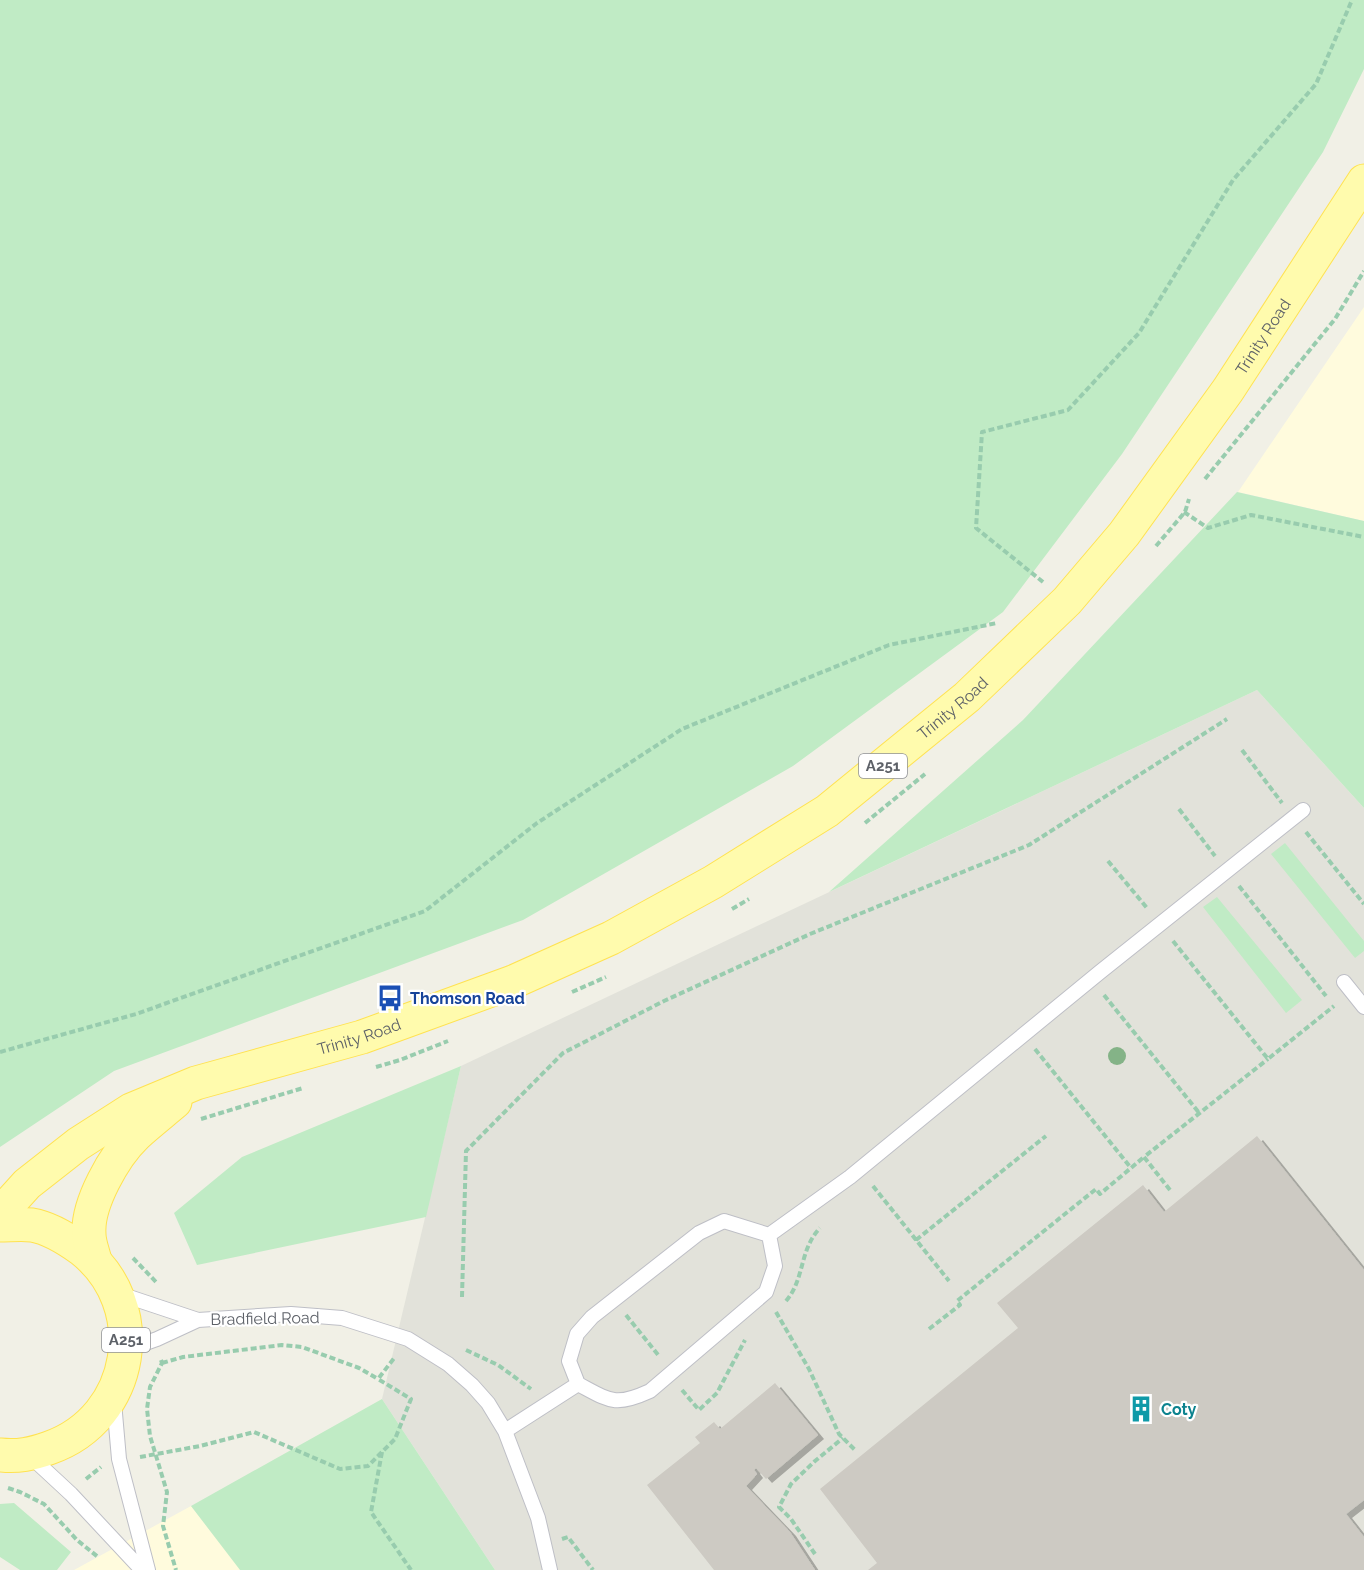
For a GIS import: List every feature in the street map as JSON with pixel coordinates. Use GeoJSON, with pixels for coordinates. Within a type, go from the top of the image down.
{"type":"FeatureCollection","features":[{"type":"Feature","properties":{"kind":"main road","name":"Trinity Road"},"geometry":{"type":"LineString","coordinates":[[0,1214],[27,1184],[78,1144],[131,1110],[196,1083],[362,1037],[513,982],[611,938],[713,882],[827,810],[968,697],[1067,601],[1138,515],[1228,390],[1364,181]]}},
{"type":"Feature","properties":{"kind":"main road","name":"Trinity Road"},"geometry":{"type":"LineString","coordinates":[[95,1261],[89,1234],[93,1207],[106,1178],[122,1151],[135,1136],[196,1083]]}},
{"type":"Feature","properties":{"kind":"main road","name":"Trinity Road"},"geometry":{"type":"LineString","coordinates":[[0,1225],[34,1226],[64,1237],[95,1261],[116,1293],[125,1325],[126,1350],[121,1375],[113,1394],[93,1421],[67,1442],[10,1466]]}},
{"type":"Feature","properties":{"kind":"lane"},"geometry":{"type":"LineString","coordinates":[[769,1235],[850,1177],[1023,1034],[1303,810]]}},
{"type":"Feature","properties":{"kind":"lane"},"geometry":{"type":"LineString","coordinates":[[1348,986],[1364,1007]]}},
{"type":"Feature","properties":{"kind":"lane"},"geometry":{"type":"LineString","coordinates":[[724,1221],[769,1235],[775,1266],[766,1292],[650,1391],[633,1399],[614,1401],[578,1384],[569,1361],[577,1334],[592,1317],[699,1233],[724,1221]]}},
{"type":"Feature","properties":{"kind":"lane"},"geometry":{"type":"LineString","coordinates":[[116,1293],[198,1320]]}},
{"type":"Feature","properties":{"kind":"lane","name":"Bradfield Road"},"geometry":{"type":"LineString","coordinates":[[126,1350],[198,1320],[291,1314],[342,1318],[408,1339],[454,1370],[488,1403],[505,1431],[523,1473],[538,1518],[550,1570]]}},
{"type":"Feature","properties":{"kind":"lane"},"geometry":{"type":"LineString","coordinates":[[505,1431],[578,1384]]}},
{"type":"Feature","properties":{"kind":"lane"},"geometry":{"type":"LineString","coordinates":[[113,1394],[119,1459],[148,1570]]}},
{"type":"Feature","properties":{"kind":"lane"},"geometry":{"type":"LineString","coordinates":[[10,1466],[71,1494],[142,1570]]}},
{"type":"Feature","properties":{"kind":"path"},"geometry":{"type":"LineString","coordinates":[[1067,601],[976,528],[982,432],[1068,410],[1139,333],[1233,180],[1316,84],[1352,0]]}},
{"type":"Feature","properties":{"kind":"path"},"geometry":{"type":"LineString","coordinates":[[1138,515],[1185,512],[1208,528],[1251,515],[1364,537]]}},
{"type":"Feature","properties":{"kind":"path"},"geometry":{"type":"LineString","coordinates":[[0,1052],[136,1014],[425,911],[537,823],[682,729],[889,645],[986,627],[1006,620]]}},
{"type":"Feature","properties":{"kind":"path"},"geometry":{"type":"LineString","coordinates":[[462,1297],[466,1151],[563,1053],[664,1001],[810,934],[1029,846],[1227,719]]}},
{"type":"Feature","properties":{"kind":"path"},"geometry":{"type":"LineString","coordinates":[[1242,750],[1286,808]]}},
{"type":"Feature","properties":{"kind":"path"},"geometry":{"type":"LineString","coordinates":[[1179,809],[1219,861]]}},
{"type":"Feature","properties":{"kind":"path"},"geometry":{"type":"LineString","coordinates":[[1302,827],[1364,904]]}},
{"type":"Feature","properties":{"kind":"path"},"geometry":{"type":"LineString","coordinates":[[1108,861],[1153,915]]}},
{"type":"Feature","properties":{"kind":"path"},"geometry":{"type":"LineString","coordinates":[[1235,882],[1334,1006]]}},
{"type":"Feature","properties":{"kind":"path"},"geometry":{"type":"LineString","coordinates":[[1168,936],[1268,1059]]}},
{"type":"Feature","properties":{"kind":"path"},"geometry":{"type":"LineString","coordinates":[[929,1329],[960,1305],[957,1301],[1086,1196],[1096,1189],[1100,1194],[1334,1006],[1348,986]]}},
{"type":"Feature","properties":{"kind":"path"},"geometry":{"type":"LineString","coordinates":[[1100,990],[1200,1114]]}},
{"type":"Feature","properties":{"kind":"path"},"geometry":{"type":"LineString","coordinates":[[1023,1034],[1131,1168]]}},
{"type":"Feature","properties":{"kind":"path"},"geometry":{"type":"LineString","coordinates":[[916,1240],[1046,1136]]}},
{"type":"Feature","properties":{"kind":"path"},"geometry":{"type":"LineString","coordinates":[[1144,1157],[1170,1190]]}},
{"type":"Feature","properties":{"kind":"path"},"geometry":{"type":"LineString","coordinates":[[866,1178],[949,1281]]}},
{"type":"Feature","properties":{"kind":"path"},"geometry":{"type":"LineString","coordinates":[[699,1410],[717,1393],[749,1334],[793,1294],[800,1279],[807,1247],[817,1230],[824,1224]]}},
{"type":"Feature","properties":{"kind":"path"},"geometry":{"type":"LineString","coordinates":[[746,1311],[758,1326]]}},
{"type":"Feature","properties":{"kind":"path"},"geometry":{"type":"LineString","coordinates":[[775,1311],[809,1369],[839,1434],[856,1451]]}},
{"type":"Feature","properties":{"kind":"path"},"geometry":{"type":"LineString","coordinates":[[624,1312],[663,1362]]}},
{"type":"Feature","properties":{"kind":"path"},"geometry":{"type":"LineString","coordinates":[[378,1379],[408,1339]]}},
{"type":"Feature","properties":{"kind":"path"},"geometry":{"type":"LineString","coordinates":[[162,1363],[183,1357],[282,1345],[311,1350],[359,1368],[411,1399],[395,1438],[368,1466],[340,1469],[254,1432],[200,1446],[155,1454],[167,1492],[163,1526],[176,1570]]}},
{"type":"Feature","properties":{"kind":"path"},"geometry":{"type":"LineString","coordinates":[[454,1370],[465,1350],[498,1365],[531,1389],[545,1405]]}},
{"type":"Feature","properties":{"kind":"path"},"geometry":{"type":"LineString","coordinates":[[815,1554],[791,1519],[779,1507],[791,1484],[843,1438]]}},
{"type":"Feature","properties":{"kind":"path"},"geometry":{"type":"LineString","coordinates":[[382,1451],[371,1512],[411,1570]]}},
{"type":"Feature","properties":{"kind":"path"},"geometry":{"type":"LineString","coordinates":[[10,1466],[20,1492],[44,1504],[77,1540],[103,1561]]}},
{"type":"Feature","properties":{"kind":"path"},"geometry":{"type":"LineString","coordinates":[[544,1545],[568,1537],[593,1570]]}},
{"type":"Feature","properties":{"kind":"shaded area"},"geometry":{"type":"Polygon","coordinates":[[[1364,307],[1364,521],[1238,492],[1364,307]]]}},
{"type":"Feature","properties":{"kind":"shaded area"},"geometry":{"type":"Polygon","coordinates":[[[1257,690],[1364,808],[1364,1570],[495,1570],[382,1399],[461,1066],[1257,690]]]}},
{"type":"Feature","properties":{"kind":"shaded area"},"geometry":{"type":"Polygon","coordinates":[[[191,1506],[241,1570],[74,1570],[191,1506]]]}},
{"type":"Feature","properties":{"kind":"green space"},"geometry":{"type":"Polygon","coordinates":[[[0,0],[1364,0],[1364,69],[1323,152],[1122,454],[1003,612],[793,766],[523,920],[114,1071],[0,1147],[0,0]]]}},
{"type":"Feature","properties":{"kind":"green space"},"geometry":{"type":"Polygon","coordinates":[[[1237,492],[1364,521],[1364,808],[1257,690],[829,892],[1023,720],[1237,492]]]}},
{"type":"Feature","properties":{"kind":"green space"},"geometry":{"type":"Polygon","coordinates":[[[1285,843],[1364,941],[1364,951],[1355,958],[1271,854],[1285,843]]]}},
{"type":"Feature","properties":{"kind":"green space"},"geometry":{"type":"Polygon","coordinates":[[[1217,897],[1302,1000],[1286,1013],[1203,907],[1217,897]]]}},
{"type":"Feature","properties":{"kind":"green space"},"geometry":{"type":"Polygon","coordinates":[[[461,1066],[426,1217],[197,1265],[174,1213],[242,1157],[461,1066]]]}},
{"type":"Feature","properties":{"kind":"green space"},"geometry":{"type":"Polygon","coordinates":[[[382,1399],[495,1570],[240,1570],[191,1506],[382,1399]]]}},
{"type":"Feature","properties":{"kind":"green space"},"geometry":{"type":"Polygon","coordinates":[[[14,1503],[71,1552],[57,1570],[20,1570],[0,1557],[0,1504],[14,1503]]]}},
{"type":"Feature","properties":{"kind":"building","name":"Coty"},"geometry":{"type":"Polygon","coordinates":[[[1257,1136],[1364,1270],[1364,1500],[1346,1514],[1364,1537],[1364,1570],[868,1570],[877,1563],[820,1489],[1018,1328],[997,1303],[1143,1185],[1164,1212],[1257,1136]]]}},
{"type":"Feature","properties":{"kind":"building"},"geometry":{"type":"Polygon","coordinates":[[[775,1383],[818,1435],[766,1479],[756,1468],[754,1470],[757,1474],[746,1486],[790,1532],[815,1570],[714,1570],[647,1485],[700,1443],[695,1437],[714,1422],[720,1429],[775,1383]]]}},
{"type":"Feature","properties":{"kind":"place","name":"Thomson Road"},"geometry":{"type":"Point","coordinates":[390,998]}},
{"type":"Feature","properties":{"kind":"place","name":"Coty"},"geometry":{"type":"Point","coordinates":[1141,1409]}}]}
